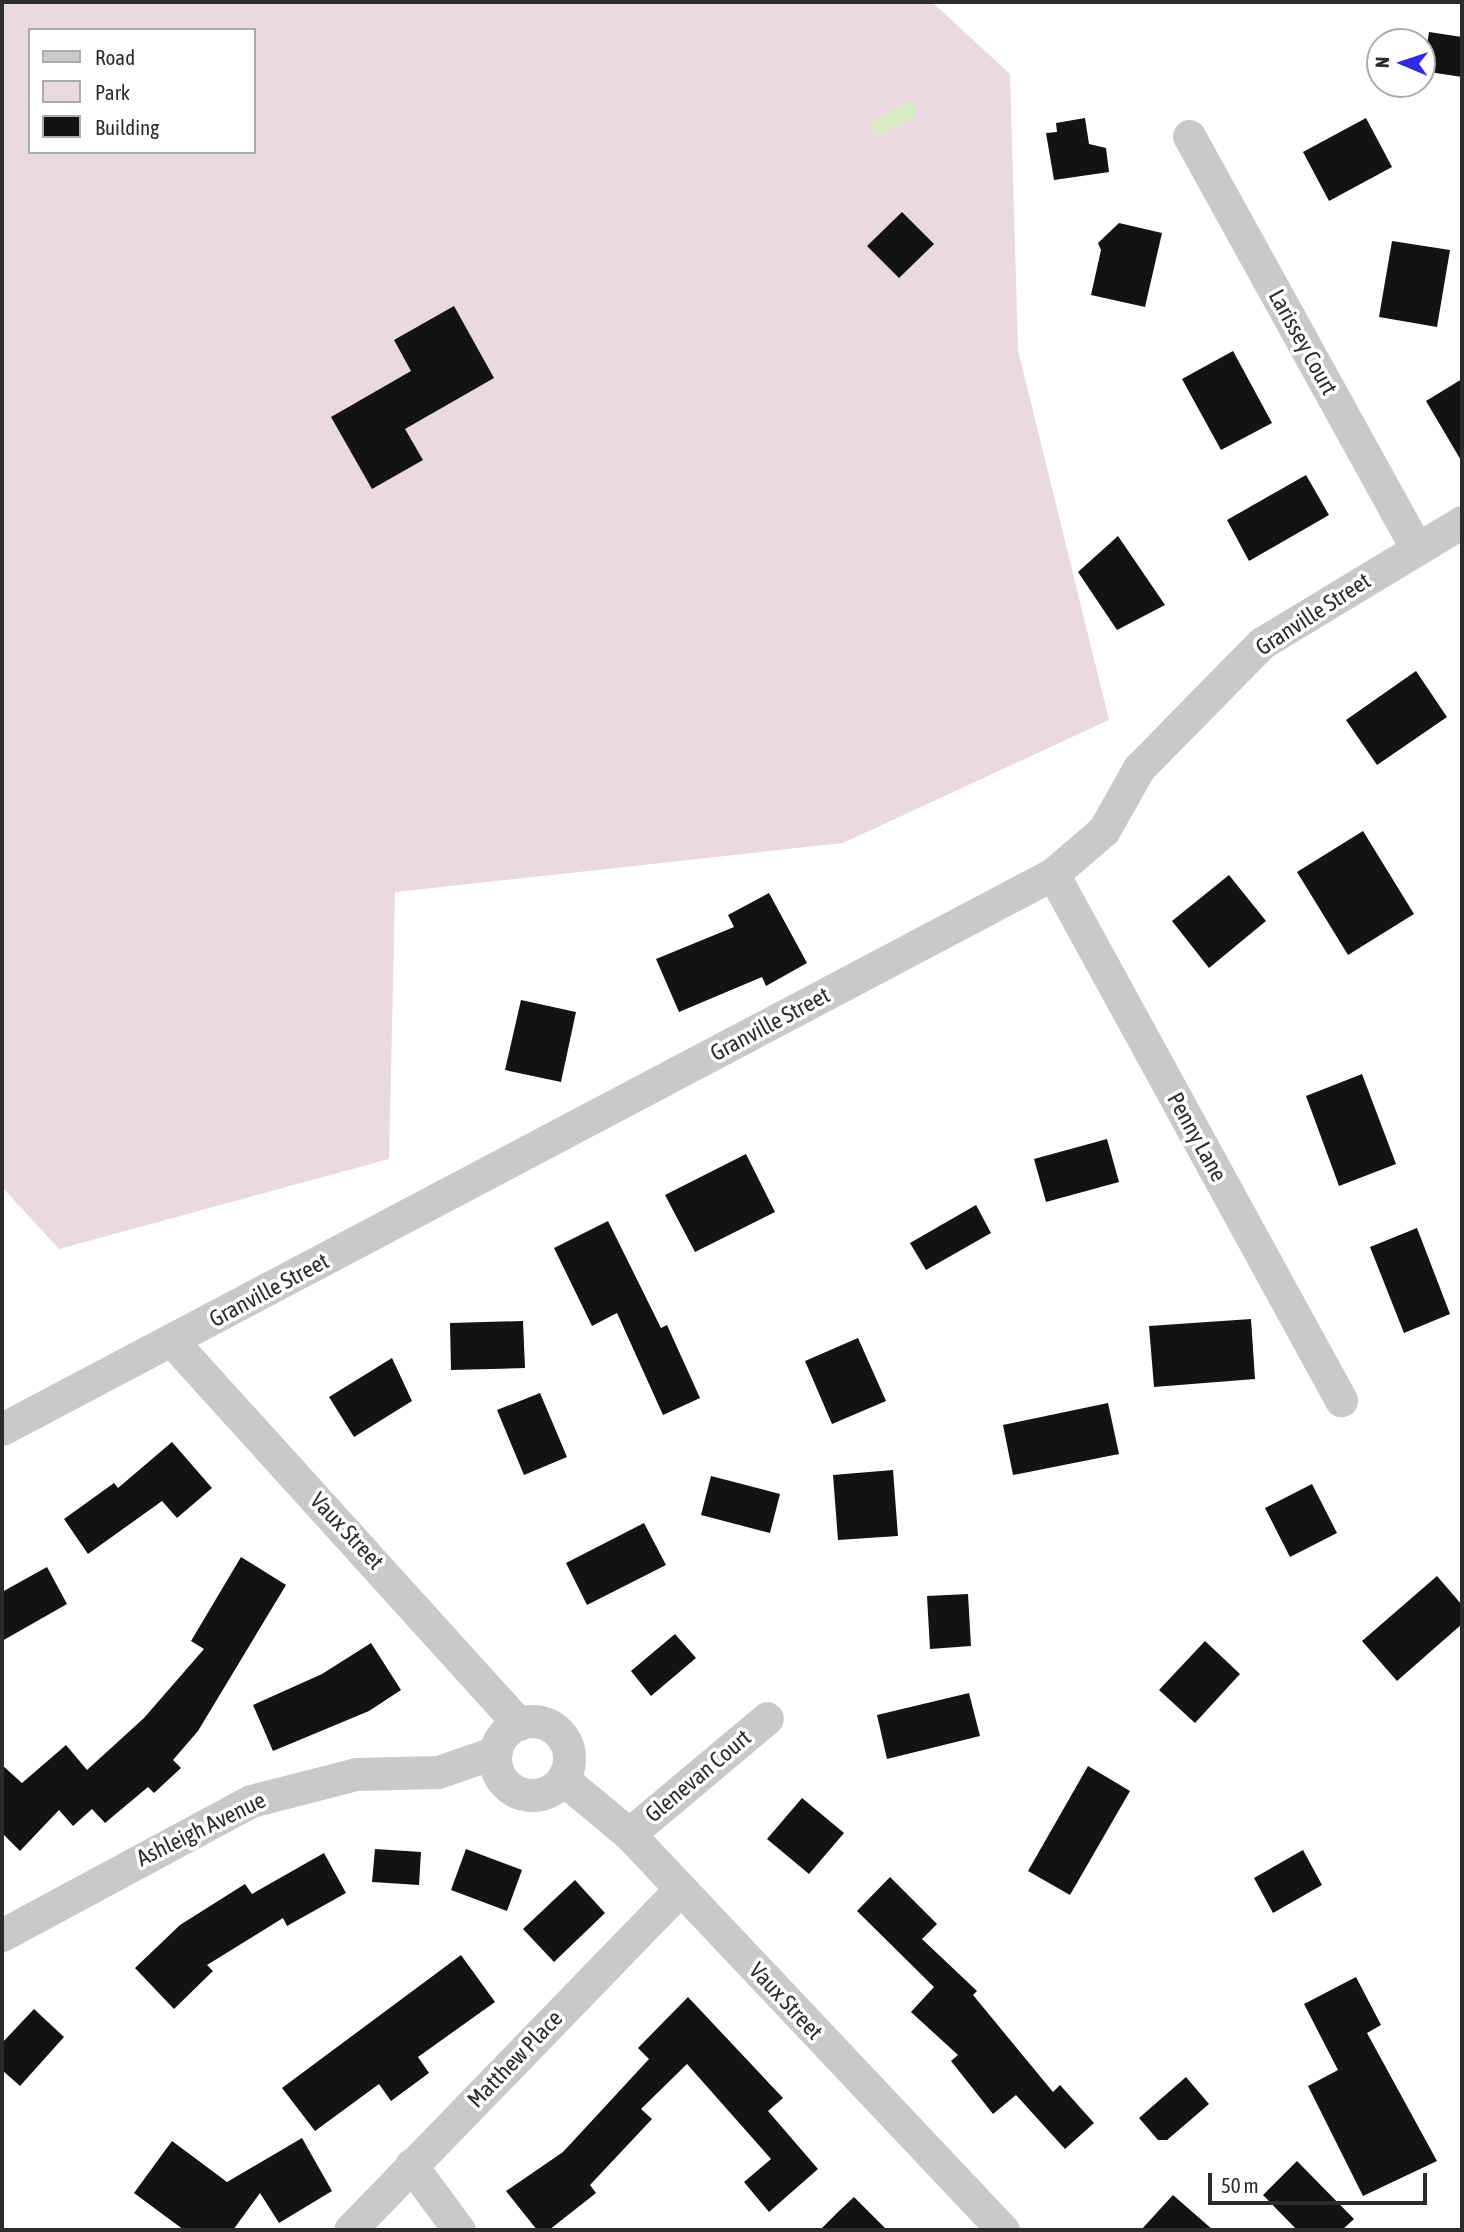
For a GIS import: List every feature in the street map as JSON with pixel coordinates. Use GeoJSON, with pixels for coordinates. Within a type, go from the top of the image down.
{"type":"FeatureCollection","features":[{"type":"Feature","properties":{"kind":"street","name":"Larissey Court"},"geometry":{"type":"LineString","coordinates":[[1189,136],[1416,548]]}},
{"type":"Feature","properties":{"kind":"street","name":"Granville Street"},"geometry":{"type":"LineString","coordinates":[[2,1429],[1053,874],[1104,830],[1139,768],[1262,643],[1462,522]]}},
{"type":"Feature","properties":{"kind":"street","name":"Penny Lane"},"geometry":{"type":"LineString","coordinates":[[1053,874],[1341,1400]]}},
{"type":"Feature","properties":{"kind":"street","name":"Vaux Street"},"geometry":{"type":"LineString","coordinates":[[172,1341],[519,1724]]}},
{"type":"Feature","properties":{"kind":"street","name":"Glenevan Court"},"geometry":{"type":"LineString","coordinates":[[629,1834],[767,1718]]}},
{"type":"Feature","properties":{"kind":"street"},"geometry":{"type":"LineString","coordinates":[[542,1722],[562,1735],[569,1757],[563,1779],[542,1794],[518,1792],[500,1776],[496,1752],[500,1740],[519,1724],[542,1722]]}},
{"type":"Feature","properties":{"kind":"street","name":"Ashleigh Avenue"},"geometry":{"type":"LineString","coordinates":[[2,1935],[251,1801],[356,1774],[438,1772],[496,1752]]}},
{"type":"Feature","properties":{"kind":"street","name":"Vaux Street"},"geometry":{"type":"LineString","coordinates":[[563,1779],[629,1834],[1003,2230]]}},
{"type":"Feature","properties":{"kind":"street","name":"Matthew Place"},"geometry":{"type":"LineString","coordinates":[[350,2230],[680,1889]]}},
{"type":"Feature","properties":{"kind":"street"},"geometry":{"type":"LineString","coordinates":[[411,2165],[459,2230]]}},
{"type":"Feature","properties":{"kind":"green space"},"geometry":{"type":"Polygon","coordinates":[[[2,2],[932,2],[1010,74],[1018,350],[1109,720],[843,843],[395,892],[389,1159],[59,1249],[2,1187],[2,2]]]}},
{"type":"Feature","properties":{"kind":"shaded area"},"geometry":{"type":"Polygon","coordinates":[[[908,101],[915,107],[913,119],[873,138],[872,122],[908,101]]]}},
{"type":"Feature","properties":{"kind":"building"},"geometry":{"type":"Polygon","coordinates":[[[1436,33],[1462,37],[1462,77],[1436,73],[1436,33]]]}},
{"type":"Feature","properties":{"kind":"building"},"geometry":{"type":"Polygon","coordinates":[[[1085,118],[1089,144],[1106,148],[1109,172],[1054,180],[1046,133],[1057,132],[1056,123],[1085,118]]]}},
{"type":"Feature","properties":{"kind":"building"},"geometry":{"type":"Polygon","coordinates":[[[1366,118],[1392,167],[1329,201],[1303,152],[1366,118]]]}},
{"type":"Feature","properties":{"kind":"building"},"geometry":{"type":"Polygon","coordinates":[[[902,212],[934,244],[899,278],[867,246],[902,212]]]}},
{"type":"Feature","properties":{"kind":"building"},"geometry":{"type":"Polygon","coordinates":[[[1119,223],[1162,233],[1145,307],[1091,295],[1101,250],[1098,243],[1119,223]]]}},
{"type":"Feature","properties":{"kind":"building"},"geometry":{"type":"Polygon","coordinates":[[[1392,241],[1450,250],[1437,327],[1379,317],[1392,241]]]}},
{"type":"Feature","properties":{"kind":"building"},"geometry":{"type":"Polygon","coordinates":[[[454,306],[494,378],[405,429],[423,460],[372,489],[331,417],[411,371],[394,340],[454,306]]]}},
{"type":"Feature","properties":{"kind":"building"},"geometry":{"type":"Polygon","coordinates":[[[1233,351],[1272,423],[1221,450],[1182,379],[1233,351]]]}},
{"type":"Feature","properties":{"kind":"building"},"geometry":{"type":"Polygon","coordinates":[[[1462,379],[1462,462],[1426,401],[1462,379]]]}},
{"type":"Feature","properties":{"kind":"building"},"geometry":{"type":"Polygon","coordinates":[[[1306,475],[1329,515],[1249,561],[1227,520],[1306,475]]]}},
{"type":"Feature","properties":{"kind":"building"},"geometry":{"type":"Polygon","coordinates":[[[1118,536],[1165,605],[1117,630],[1078,572],[1118,536]]]}},
{"type":"Feature","properties":{"kind":"building"},"geometry":{"type":"Polygon","coordinates":[[[1416,671],[1447,717],[1377,765],[1346,720],[1416,671]]]}},
{"type":"Feature","properties":{"kind":"building"},"geometry":{"type":"Polygon","coordinates":[[[1363,831],[1414,914],[1348,955],[1297,872],[1363,831]]]}},
{"type":"Feature","properties":{"kind":"building"},"geometry":{"type":"Polygon","coordinates":[[[1229,875],[1266,921],[1209,968],[1172,921],[1229,875]]]}},
{"type":"Feature","properties":{"kind":"building"},"geometry":{"type":"Polygon","coordinates":[[[769,893],[807,963],[766,986],[762,977],[679,1012],[656,959],[734,927],[728,915],[769,893]]]}},
{"type":"Feature","properties":{"kind":"building"},"geometry":{"type":"Polygon","coordinates":[[[521,1000],[576,1012],[561,1082],[505,1070],[521,1000]]]}},
{"type":"Feature","properties":{"kind":"building"},"geometry":{"type":"Polygon","coordinates":[[[1362,1074],[1396,1164],[1339,1186],[1306,1096],[1362,1074]]]}},
{"type":"Feature","properties":{"kind":"building"},"geometry":{"type":"Polygon","coordinates":[[[1107,1139],[1119,1182],[1046,1202],[1034,1159],[1107,1139]]]}},
{"type":"Feature","properties":{"kind":"building"},"geometry":{"type":"Polygon","coordinates":[[[746,1154],[775,1212],[695,1252],[665,1195],[746,1154]]]}},
{"type":"Feature","properties":{"kind":"building"},"geometry":{"type":"Polygon","coordinates":[[[976,1205],[991,1233],[926,1270],[910,1243],[976,1205]]]}},
{"type":"Feature","properties":{"kind":"building"},"geometry":{"type":"Polygon","coordinates":[[[608,1221],[661,1328],[667,1325],[700,1398],[663,1415],[617,1313],[592,1326],[554,1248],[608,1221]]]}},
{"type":"Feature","properties":{"kind":"building"},"geometry":{"type":"Polygon","coordinates":[[[1417,1228],[1450,1314],[1404,1333],[1370,1247],[1417,1228]]]}},
{"type":"Feature","properties":{"kind":"building"},"geometry":{"type":"Polygon","coordinates":[[[1251,1319],[1255,1379],[1154,1387],[1149,1326],[1251,1319]]]}},
{"type":"Feature","properties":{"kind":"building"},"geometry":{"type":"Polygon","coordinates":[[[523,1321],[525,1368],[451,1370],[450,1323],[523,1321]]]}},
{"type":"Feature","properties":{"kind":"building"},"geometry":{"type":"Polygon","coordinates":[[[858,1338],[886,1401],[832,1424],[805,1361],[858,1338]]]}},
{"type":"Feature","properties":{"kind":"building"},"geometry":{"type":"Polygon","coordinates":[[[392,1358],[412,1401],[354,1437],[329,1397],[392,1358]]]}},
{"type":"Feature","properties":{"kind":"building"},"geometry":{"type":"Polygon","coordinates":[[[540,1393],[567,1457],[524,1475],[497,1410],[540,1393]]]}},
{"type":"Feature","properties":{"kind":"building"},"geometry":{"type":"Polygon","coordinates":[[[1108,1403],[1119,1454],[1013,1475],[1003,1425],[1108,1403]]]}},
{"type":"Feature","properties":{"kind":"building"},"geometry":{"type":"Polygon","coordinates":[[[172,1442],[212,1488],[177,1518],[162,1501],[88,1554],[64,1519],[114,1483],[118,1488],[172,1442]]]}},
{"type":"Feature","properties":{"kind":"building"},"geometry":{"type":"Polygon","coordinates":[[[893,1470],[898,1536],[838,1540],[833,1475],[893,1470]]]}},
{"type":"Feature","properties":{"kind":"building"},"geometry":{"type":"Polygon","coordinates":[[[711,1476],[780,1494],[770,1533],[701,1515],[711,1476]]]}},
{"type":"Feature","properties":{"kind":"building"},"geometry":{"type":"Polygon","coordinates":[[[1312,1484],[1337,1533],[1290,1557],[1265,1508],[1312,1484]]]}},
{"type":"Feature","properties":{"kind":"building"},"geometry":{"type":"Polygon","coordinates":[[[644,1523],[666,1565],[587,1605],[566,1563],[644,1523]]]}},
{"type":"Feature","properties":{"kind":"building"},"geometry":{"type":"Polygon","coordinates":[[[241,1557],[286,1585],[198,1731],[173,1760],[181,1768],[154,1793],[148,1787],[105,1823],[92,1809],[73,1826],[59,1810],[20,1851],[2,1833],[2,1765],[22,1783],[66,1745],[87,1770],[144,1718],[204,1649],[191,1641],[241,1557]]]}},
{"type":"Feature","properties":{"kind":"building"},"geometry":{"type":"Polygon","coordinates":[[[47,1567],[67,1604],[2,1641],[2,1592],[47,1567]]]}},
{"type":"Feature","properties":{"kind":"building"},"geometry":{"type":"Polygon","coordinates":[[[1437,1576],[1462,1605],[1462,1624],[1397,1681],[1362,1641],[1437,1576]]]}},
{"type":"Feature","properties":{"kind":"building"},"geometry":{"type":"Polygon","coordinates":[[[968,1594],[971,1646],[930,1649],[927,1596],[968,1594]]]}},
{"type":"Feature","properties":{"kind":"building"},"geometry":{"type":"Polygon","coordinates":[[[675,1634],[696,1658],[651,1696],[631,1671],[675,1634]]]}},
{"type":"Feature","properties":{"kind":"building"},"geometry":{"type":"Polygon","coordinates":[[[1205,1641],[1240,1674],[1195,1723],[1159,1690],[1205,1641]]]}},
{"type":"Feature","properties":{"kind":"building"},"geometry":{"type":"Polygon","coordinates":[[[371,1643],[401,1690],[369,1711],[273,1751],[253,1705],[322,1674],[371,1643]]]}},
{"type":"Feature","properties":{"kind":"building"},"geometry":{"type":"Polygon","coordinates":[[[969,1693],[980,1736],[887,1759],[877,1715],[969,1693]]]}},
{"type":"Feature","properties":{"kind":"building"},"geometry":{"type":"Polygon","coordinates":[[[1088,1766],[1130,1791],[1070,1895],[1028,1871],[1088,1766]]]}},
{"type":"Feature","properties":{"kind":"building"},"geometry":{"type":"Polygon","coordinates":[[[802,1798],[844,1833],[809,1874],[767,1839],[802,1798]]]}},
{"type":"Feature","properties":{"kind":"building"},"geometry":{"type":"Polygon","coordinates":[[[375,1849],[421,1852],[419,1885],[372,1882],[375,1849]]]}},
{"type":"Feature","properties":{"kind":"building"},"geometry":{"type":"Polygon","coordinates":[[[466,1849],[522,1870],[507,1911],[451,1890],[466,1849]]]}},
{"type":"Feature","properties":{"kind":"building"},"geometry":{"type":"Polygon","coordinates":[[[1303,1850],[1322,1885],[1273,1913],[1254,1878],[1303,1850]]]}},
{"type":"Feature","properties":{"kind":"building"},"geometry":{"type":"Polygon","coordinates":[[[324,1853],[346,1893],[287,1926],[283,1918],[207,1965],[213,1971],[174,2009],[135,1968],[180,1925],[245,1884],[252,1894],[324,1853]]]}},
{"type":"Feature","properties":{"kind":"building"},"geometry":{"type":"Polygon","coordinates":[[[890,1877],[937,1924],[922,1939],[977,1991],[973,1995],[1053,2092],[1060,2085],[1094,2123],[1065,2149],[1016,2095],[993,2114],[951,2061],[958,2055],[911,2012],[934,1987],[857,1911],[890,1877]]]}},
{"type":"Feature","properties":{"kind":"building"},"geometry":{"type":"Polygon","coordinates":[[[575,1880],[605,1913],[554,1962],[523,1929],[575,1880]]]}},
{"type":"Feature","properties":{"kind":"building"},"geometry":{"type":"Polygon","coordinates":[[[461,1955],[495,2002],[418,2057],[429,2073],[391,2101],[379,2084],[315,2131],[282,2088],[461,1955]]]}},
{"type":"Feature","properties":{"kind":"building"},"geometry":{"type":"Polygon","coordinates":[[[1356,1977],[1381,2025],[1367,2033],[1437,2161],[1363,2196],[1308,2086],[1338,2070],[1304,2004],[1356,1977]]]}},
{"type":"Feature","properties":{"kind":"building"},"geometry":{"type":"Polygon","coordinates":[[[688,1997],[783,2098],[768,2111],[818,2169],[769,2212],[744,2182],[771,2159],[687,2064],[641,2109],[652,2119],[590,2185],[596,2193],[549,2230],[537,2230],[506,2191],[563,2152],[649,2059],[638,2048],[688,1997]]]}},
{"type":"Feature","properties":{"kind":"building"},"geometry":{"type":"Polygon","coordinates":[[[34,2009],[64,2037],[20,2086],[2,2070],[2,2043],[34,2009]]]}},
{"type":"Feature","properties":{"kind":"building"},"geometry":{"type":"Polygon","coordinates":[[[1186,2077],[1209,2104],[1167,2140],[1158,2140],[1139,2118],[1186,2077]]]}},
{"type":"Feature","properties":{"kind":"building"},"geometry":{"type":"Polygon","coordinates":[[[302,2138],[332,2191],[279,2223],[260,2193],[233,2230],[184,2230],[134,2193],[172,2141],[227,2182],[302,2138]]]}},
{"type":"Feature","properties":{"kind":"building"},"geometry":{"type":"Polygon","coordinates":[[[1297,2161],[1354,2219],[1342,2230],[1297,2230],[1263,2195],[1297,2161]]]}},
{"type":"Feature","properties":{"kind":"building"},"geometry":{"type":"Polygon","coordinates":[[[1173,2195],[1213,2230],[1141,2230],[1173,2195]]]}},
{"type":"Feature","properties":{"kind":"building"},"geometry":{"type":"Polygon","coordinates":[[[854,2197],[887,2230],[820,2230],[839,2211],[854,2197]]]}}]}
